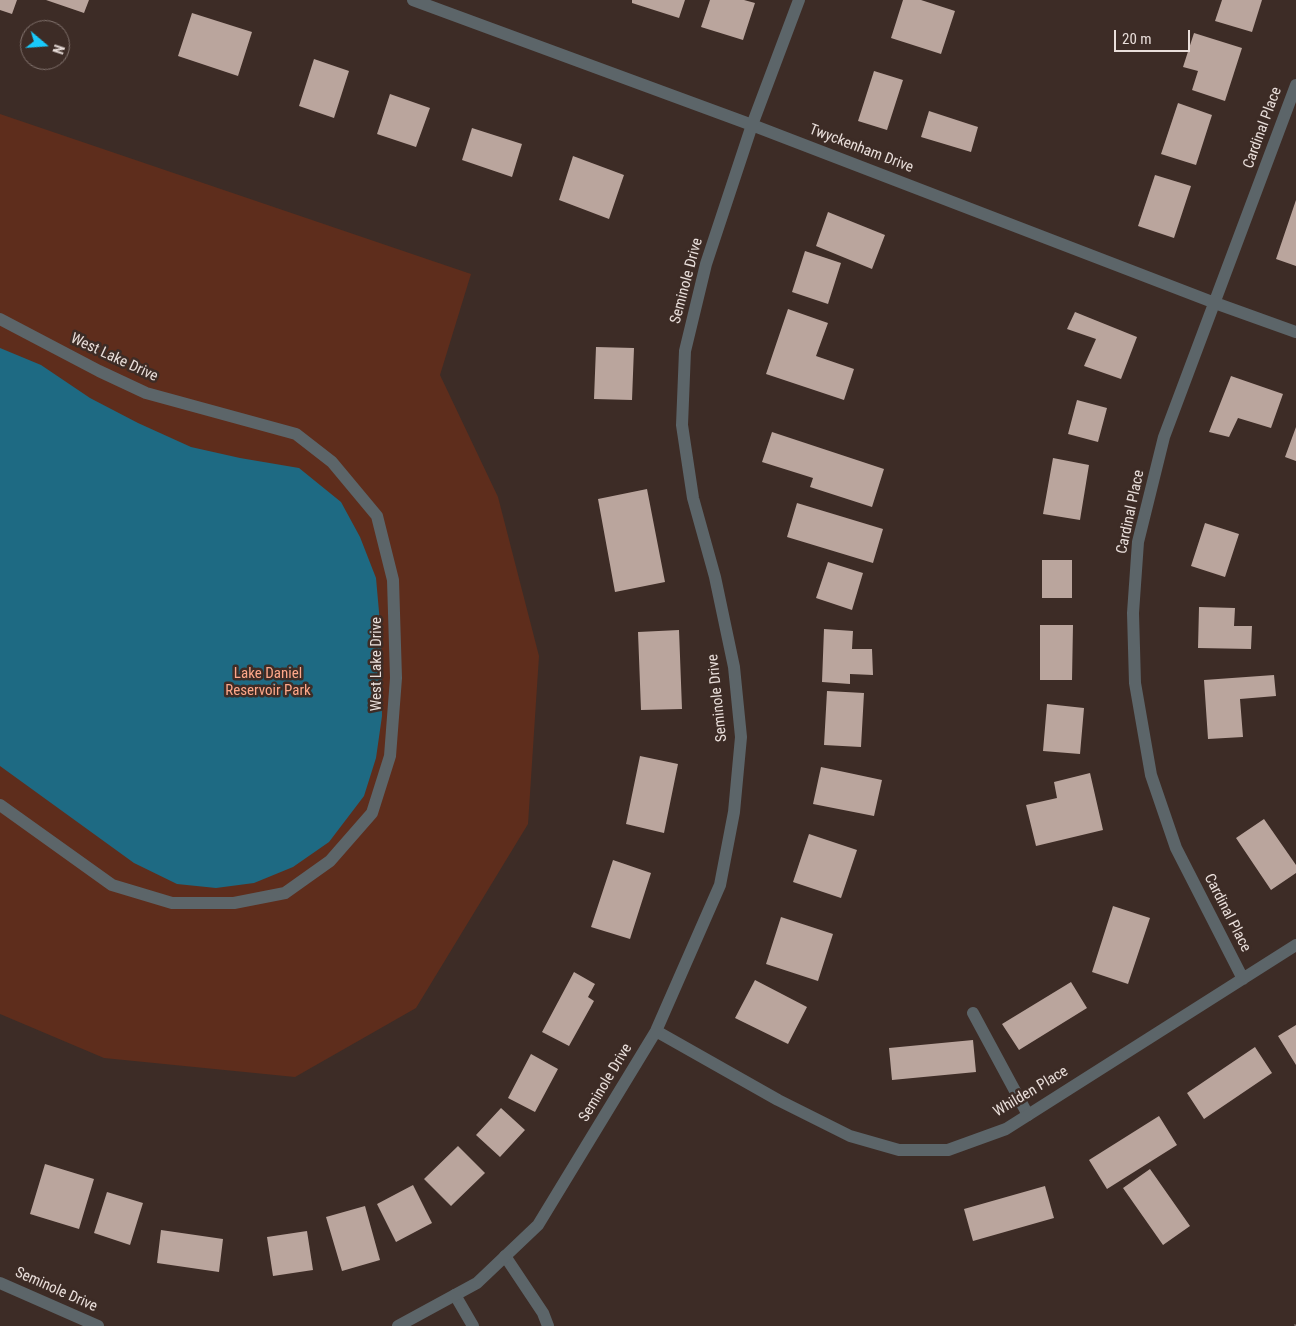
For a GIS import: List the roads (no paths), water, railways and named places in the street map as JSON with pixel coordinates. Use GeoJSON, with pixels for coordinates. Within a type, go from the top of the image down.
{"type":"FeatureCollection","features":[{"type":"Feature","properties":{"kind":"street","name":"Twyckenham Drive"},"geometry":{"type":"LineString","coordinates":[[413,0],[752,125],[1215,303],[1296,332]]}},
{"type":"Feature","properties":{"kind":"street","name":"Seminole Drive"},"geometry":{"type":"LineString","coordinates":[[398,1326],[477,1283],[538,1225],[656,1031],[720,885],[734,812],[741,737],[734,667],[715,576],[693,498],[682,425],[685,351],[706,264],[752,125],[799,0]]}},
{"type":"Feature","properties":{"kind":"street","name":"Cardinal Place"},"geometry":{"type":"LineString","coordinates":[[1243,979],[1176,848],[1151,775],[1135,683],[1132,613],[1138,542],[1164,437],[1296,85]]}},
{"type":"Feature","properties":{"kind":"street","name":"West Lake Drive"},"geometry":{"type":"LineString","coordinates":[[0,319],[99,371],[146,393],[296,434],[332,462],[377,516],[393,580],[396,678],[390,756],[372,814],[330,861],[285,892],[234,903],[172,903],[112,885],[0,805]]}},
{"type":"Feature","properties":{"kind":"street","name":"Whilden Place"},"geometry":{"type":"LineString","coordinates":[[656,1031],[778,1100],[850,1136],[899,1150],[948,1150],[1006,1129],[1296,945]]}},
{"type":"Feature","properties":{"kind":"street"},"geometry":{"type":"LineString","coordinates":[[974,1013],[1028,1115]]}},
{"type":"Feature","properties":{"kind":"street"},"geometry":{"type":"LineString","coordinates":[[506,1256],[543,1313],[548,1326]]}},
{"type":"Feature","properties":{"kind":"street","name":"Seminole Drive"},"geometry":{"type":"LineString","coordinates":[[0,1283],[98,1326]]}},
{"type":"Feature","properties":{"kind":"street"},"geometry":{"type":"LineString","coordinates":[[455,1295],[473,1326]]}},
{"type":"Feature","properties":{"kind":"water"},"geometry":{"type":"Polygon","coordinates":[[[0,348],[41,365],[90,398],[138,423],[191,447],[299,468],[341,502],[360,537],[376,578],[381,634],[382,716],[376,758],[364,796],[329,842],[293,867],[254,883],[216,888],[177,884],[134,863],[0,766],[0,348]]]}},
{"type":"Feature","properties":{"kind":"park label","name":"Lake Daniel Reservoir Park"},"geometry":{"type":"Point","coordinates":[268,682]}}]}
